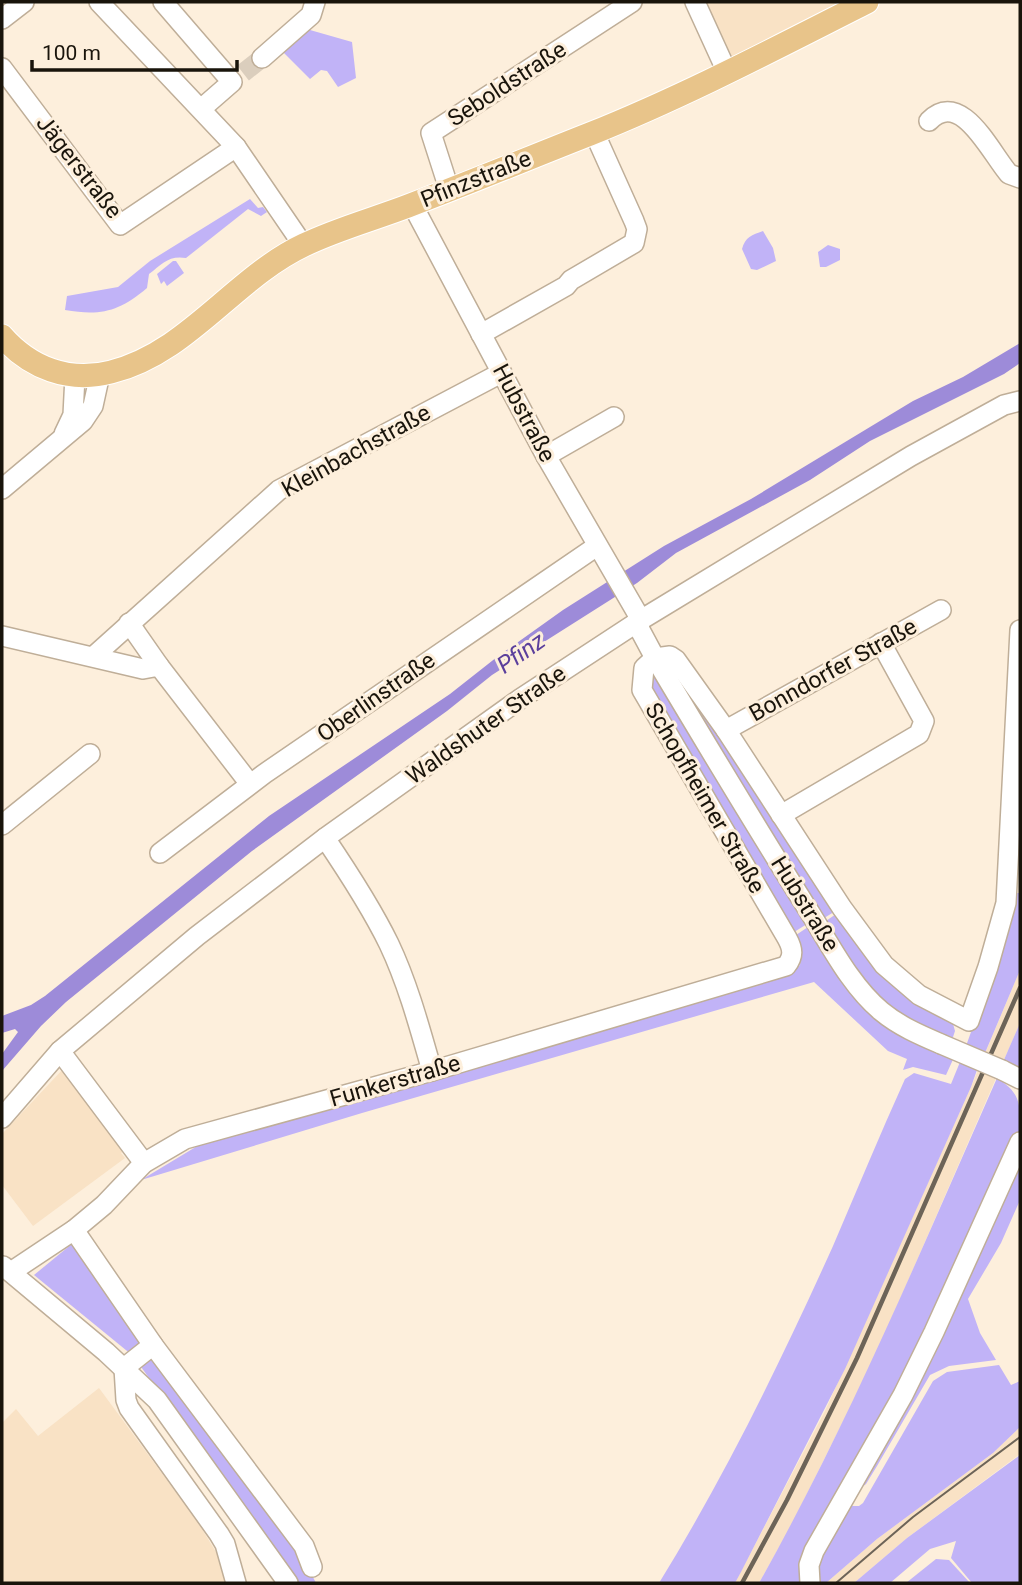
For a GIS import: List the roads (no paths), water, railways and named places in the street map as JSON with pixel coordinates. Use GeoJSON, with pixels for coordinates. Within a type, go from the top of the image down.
{"type":"FeatureCollection","features":[{"type":"Feature","properties":{"kind":"main road","name":"Pfinzstraße"},"geometry":{"type":"LineString","coordinates":[[75,376],[100,374],[142,362],[271,265],[303,245],[594,132],[727,72],[867,2]]}},
{"type":"Feature","properties":{"kind":"main road"},"geometry":{"type":"LineString","coordinates":[[2,336],[19,353],[54,373],[75,376]]}},
{"type":"Feature","properties":{"kind":"street"},"geometry":{"type":"LineString","coordinates":[[2,19],[24,2]]}},
{"type":"Feature","properties":{"kind":"street"},"geometry":{"type":"LineString","coordinates":[[99,2],[236,147],[303,245]]}},
{"type":"Feature","properties":{"kind":"street"},"geometry":{"type":"LineString","coordinates":[[163,2],[237,78],[201,109]]}},
{"type":"Feature","properties":{"kind":"street"},"geometry":{"type":"LineString","coordinates":[[261,58],[311,15],[315,2]]}},
{"type":"Feature","properties":{"kind":"street","name":"Seboldstraße"},"geometry":{"type":"LineString","coordinates":[[449,189],[431,133],[632,2]]}},
{"type":"Feature","properties":{"kind":"street"},"geometry":{"type":"LineString","coordinates":[[695,2],[727,72]]}},
{"type":"Feature","properties":{"kind":"street","name":"Jägerstraße"},"geometry":{"type":"LineString","coordinates":[[2,68],[120,225],[236,147]]}},
{"type":"Feature","properties":{"kind":"street"},"geometry":{"type":"LineString","coordinates":[[929,121],[944,111],[963,114],[1009,174],[1020,178]]}},
{"type":"Feature","properties":{"kind":"street"},"geometry":{"type":"LineString","coordinates":[[481,334],[566,286],[571,279],[634,243],[637,229],[594,132]]}},
{"type":"Feature","properties":{"kind":"street","name":"Hubstraße"},"geometry":{"type":"LineString","coordinates":[[412,204],[501,373],[628,597],[643,637],[851,976],[880,1010],[906,1028],[1020,1079]]}},
{"type":"Feature","properties":{"kind":"street","name":"Kleinbachstraße"},"geometry":{"type":"LineString","coordinates":[[94,656],[279,490],[501,373]]}},
{"type":"Feature","properties":{"kind":"street"},"geometry":{"type":"LineString","coordinates":[[4,483],[83,421],[93,406],[100,374]]}},
{"type":"Feature","properties":{"kind":"street"},"geometry":{"type":"LineString","coordinates":[[56,443],[73,415],[75,376]]}},
{"type":"Feature","properties":{"kind":"street","name":"Waldshuter Straße"},"geometry":{"type":"LineString","coordinates":[[2,1118],[60,1051],[197,936],[325,838],[520,699],[639,621],[911,456],[1004,405],[1020,401]]}},
{"type":"Feature","properties":{"kind":"street"},"geometry":{"type":"LineString","coordinates":[[547,456],[614,417]]}},
{"type":"Feature","properties":{"kind":"street","name":"Oberlinstraße"},"geometry":{"type":"LineString","coordinates":[[160,853],[250,783],[597,546]]}},
{"type":"Feature","properties":{"kind":"street","name":"Bonndorfer Straße"},"geometry":{"type":"LineString","coordinates":[[726,730],[941,610]]}},
{"type":"Feature","properties":{"kind":"street"},"geometry":{"type":"LineString","coordinates":[[129,623],[250,783]]}},
{"type":"Feature","properties":{"kind":"street","name":"Hubstraße"},"geometry":{"type":"LineString","coordinates":[[655,658],[670,656],[676,660],[726,730],[855,927],[884,965],[919,995],[969,1021],[1006,903],[1020,630]]}},
{"type":"Feature","properties":{"kind":"street"},"geometry":{"type":"LineString","coordinates":[[2,636],[143,668],[159,666]]}},
{"type":"Feature","properties":{"kind":"street"},"geometry":{"type":"LineString","coordinates":[[781,815],[919,734],[924,722],[881,643]]}},
{"type":"Feature","properties":{"kind":"street","name":"Schopfheimer Straße"},"geometry":{"type":"LineString","coordinates":[[655,658],[644,668],[642,690],[787,938]]}},
{"type":"Feature","properties":{"kind":"street"},"geometry":{"type":"LineString","coordinates":[[2,825],[90,754]]}},
{"type":"Feature","properties":{"kind":"street"},"geometry":{"type":"LineString","coordinates":[[325,838],[356,884],[389,945],[414,1010],[432,1072]]}},
{"type":"Feature","properties":{"kind":"street","name":"Funkerstraße"},"geometry":{"type":"LineString","coordinates":[[6,1269],[74,1230],[104,1205],[144,1163],[185,1139],[432,1072],[786,966],[792,959],[792,949],[787,938]]}},
{"type":"Feature","properties":{"kind":"street"},"geometry":{"type":"LineString","coordinates":[[60,1051],[144,1163]]}},
{"type":"Feature","properties":{"kind":"street"},"geometry":{"type":"LineString","coordinates":[[810,1583],[809,1565],[814,1551],[913,1374],[1020,1142]]}},
{"type":"Feature","properties":{"kind":"street"},"geometry":{"type":"LineString","coordinates":[[74,1230],[153,1345],[304,1546],[312,1567]]}},
{"type":"Feature","properties":{"kind":"street"},"geometry":{"type":"LineString","coordinates":[[6,1269],[124,1368],[163,1407],[288,1583]]}},
{"type":"Feature","properties":{"kind":"street"},"geometry":{"type":"LineString","coordinates":[[124,1368],[153,1345]]}},
{"type":"Feature","properties":{"kind":"street"},"geometry":{"type":"LineString","coordinates":[[124,1368],[129,1408],[219,1534],[225,1544],[236,1583]]}},
{"type":"Feature","properties":{"kind":"water","name":"Pfinz"},"geometry":{"type":"Polygon","coordinates":[[[1020,343],[1020,363],[1004,374],[870,441],[810,480],[676,553],[637,583],[492,675],[447,711],[252,851],[66,1002],[2,1071],[2,1054],[18,1032],[15,1029],[2,1033],[2,1016],[31,1005],[45,996],[269,816],[450,694],[563,610],[664,546],[751,499],[913,401],[963,377],[1020,343]]]}},
{"type":"Feature","properties":{"kind":"tunnel"},"geometry":{"type":"LineString","coordinates":[[243,73],[262,58]]}},
{"type":"Feature","properties":{"kind":"tram line"},"geometry":{"type":"LineString","coordinates":[[836,1583],[913,1517],[1020,1437]]}},
{"type":"Feature","properties":{"kind":"railway"},"geometry":{"type":"LineString","coordinates":[[742,1583],[787,1500],[857,1358],[1020,988]]}}]}
